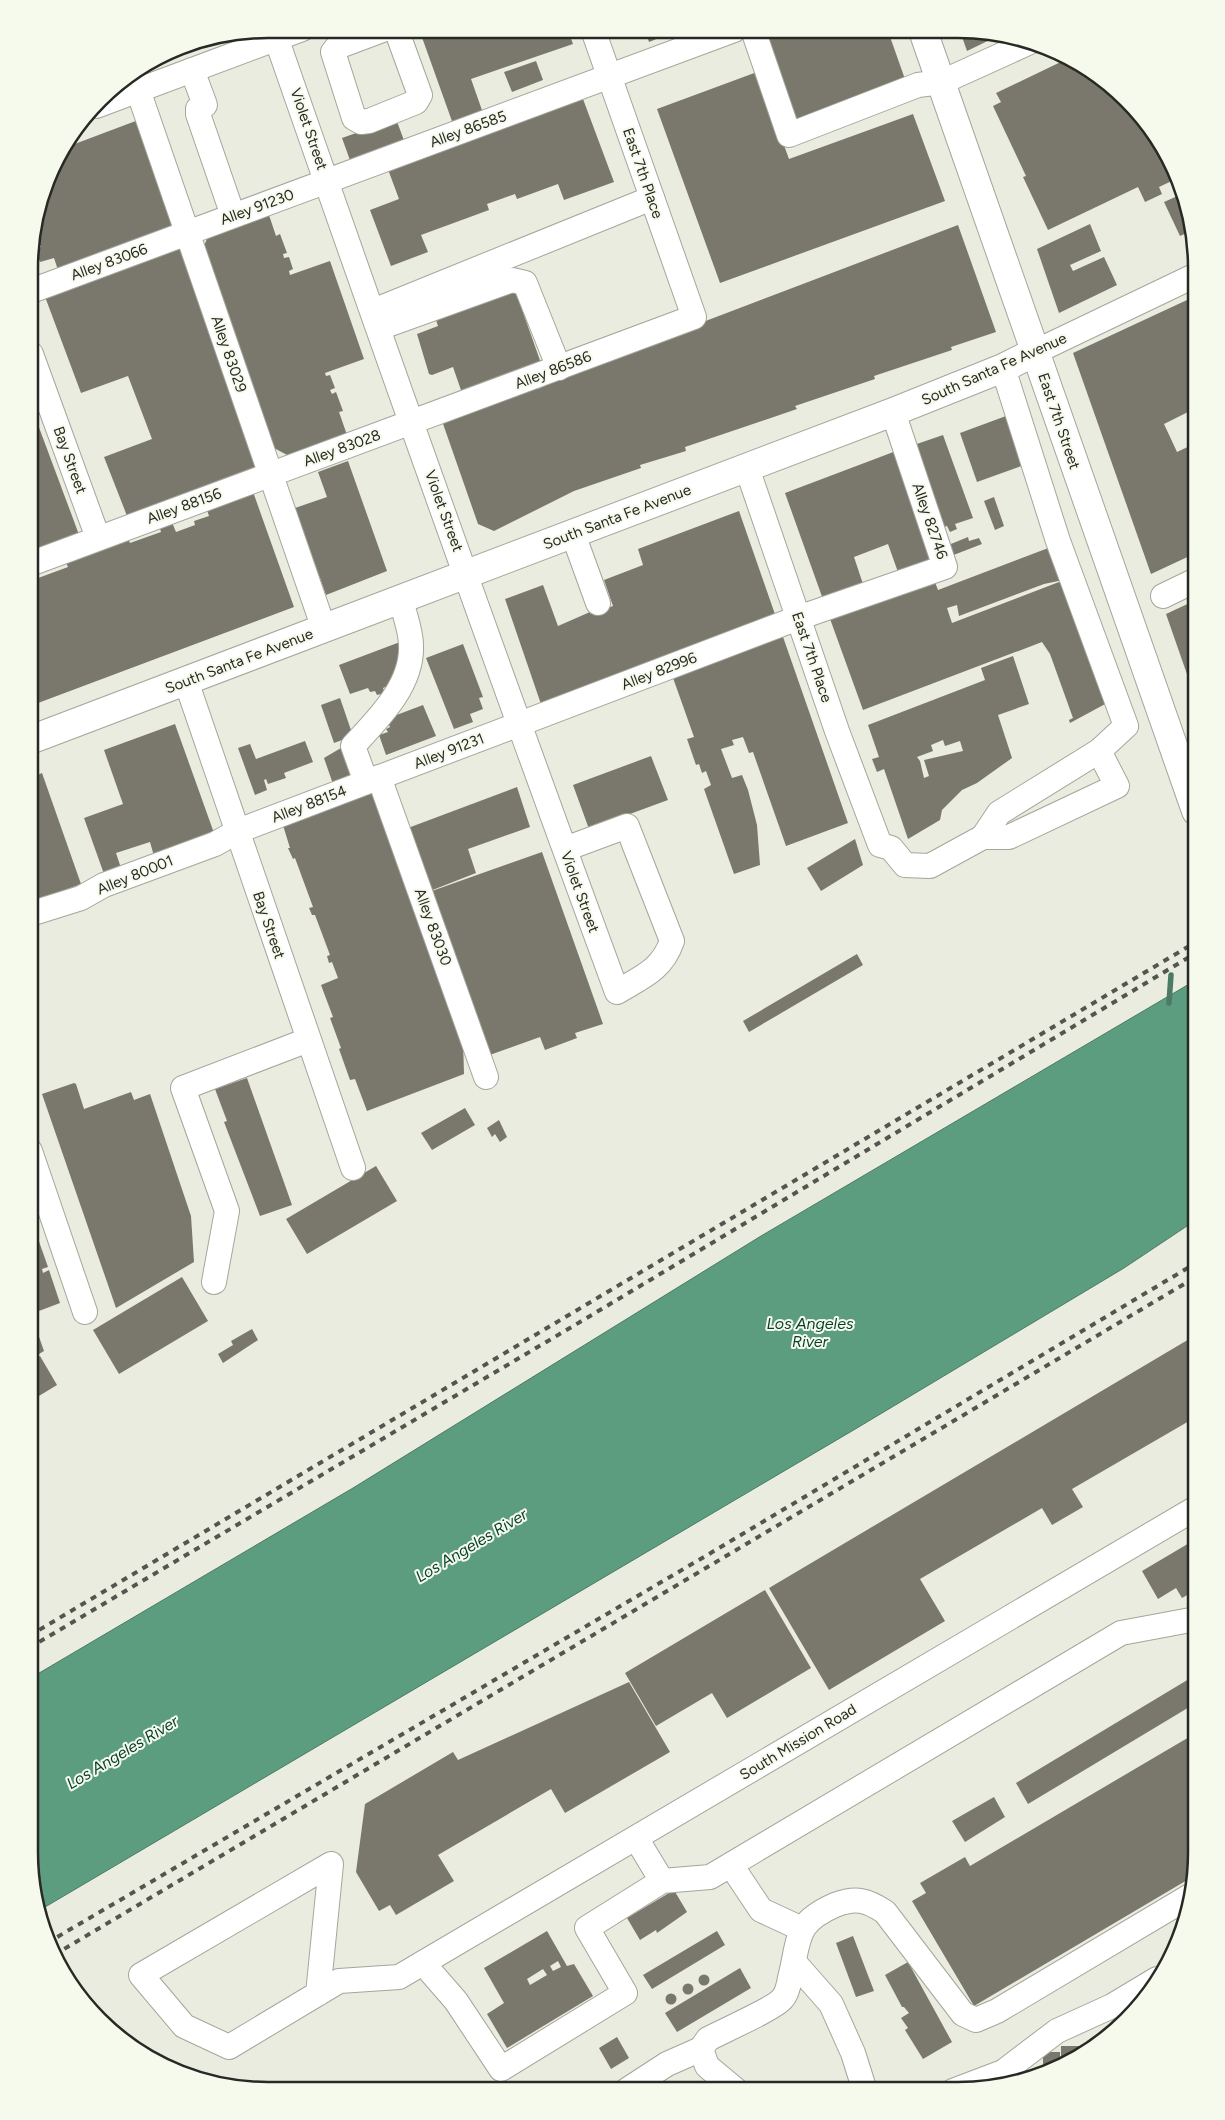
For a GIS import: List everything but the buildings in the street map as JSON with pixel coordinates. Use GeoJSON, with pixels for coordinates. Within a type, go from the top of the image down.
{"type":"FeatureCollection","features":[{"type":"Feature","properties":{"kind":"main road","name":"East 7th Street"},"geometry":{"type":"LineString","coordinates":[[926,38],[1188,788]]}},
{"type":"Feature","properties":{"kind":"main road","name":"South Santa Fe Avenue"},"geometry":{"type":"LineString","coordinates":[[38,737],[893,412],[1003,368],[1035,352]]}},
{"type":"Feature","properties":{"kind":"street"},"geometry":{"type":"LineString","coordinates":[[115,96],[142,82],[192,70],[264,38]]}},
{"type":"Feature","properties":{"kind":"street","name":"Violet Street"},"geometry":{"type":"LineString","coordinates":[[277,38],[519,724],[564,850],[617,992],[659,966],[667,955],[672,941],[626,826],[564,850]]}},
{"type":"Feature","properties":{"kind":"street"},"geometry":{"type":"LineString","coordinates":[[342,38],[333,52],[333,58],[354,118],[361,122],[369,121],[416,102],[420,95],[399,38]]}},
{"type":"Feature","properties":{"kind":"street","name":"East 7th Place"},"geometry":{"type":"LineString","coordinates":[[596,38],[694,317]]}},
{"type":"Feature","properties":{"kind":"street","name":"Alley 86585"},"geometry":{"type":"LineString","coordinates":[[327,182],[713,38]]}},
{"type":"Feature","properties":{"kind":"street"},"geometry":{"type":"LineString","coordinates":[[756,38],[789,135],[918,85],[942,82],[1021,46]]}},
{"type":"Feature","properties":{"kind":"street"},"geometry":{"type":"LineString","coordinates":[[192,70],[205,105],[198,108],[198,114],[229,204]]}},
{"type":"Feature","properties":{"kind":"street","name":"Alley 83029"},"geometry":{"type":"LineString","coordinates":[[142,82],[187,233],[324,629]]}},
{"type":"Feature","properties":{"kind":"street","name":"Alley 91230"},"geometry":{"type":"LineString","coordinates":[[187,233],[327,182]]}},
{"type":"Feature","properties":{"kind":"street"},"geometry":{"type":"LineString","coordinates":[[376,320],[652,198]]}},
{"type":"Feature","properties":{"kind":"street","name":"Alley 83066"},"geometry":{"type":"LineString","coordinates":[[38,288],[187,233]]}},
{"type":"Feature","properties":{"kind":"street","name":"South Santa Fe Avenue"},"geometry":{"type":"LineString","coordinates":[[1035,352],[1188,279]]}},
{"type":"Feature","properties":{"kind":"street"},"geometry":{"type":"LineString","coordinates":[[376,320],[512,280],[525,283],[559,368]]}},
{"type":"Feature","properties":{"kind":"street","name":"Alley 86586"},"geometry":{"type":"LineString","coordinates":[[412,423],[694,317]]}},
{"type":"Feature","properties":{"kind":"street"},"geometry":{"type":"LineString","coordinates":[[983,837],[998,812],[1099,751],[1126,726],[1058,541],[1003,368]]}},
{"type":"Feature","properties":{"kind":"street","name":"Bay Street"},"geometry":{"type":"LineString","coordinates":[[38,373],[98,538]]}},
{"type":"Feature","properties":{"kind":"street","name":"Alley 82746"},"geometry":{"type":"LineString","coordinates":[[798,618],[945,567],[893,412]]}},
{"type":"Feature","properties":{"kind":"street","name":"Alley 83028"},"geometry":{"type":"LineString","coordinates":[[270,474],[412,423]]}},
{"type":"Feature","properties":{"kind":"street","name":"East 7th Place"},"geometry":{"type":"LineString","coordinates":[[747,468],[837,731],[880,845],[891,848],[905,864],[930,866],[983,837]]}},
{"type":"Feature","properties":{"kind":"street","name":"Alley 88156"},"geometry":{"type":"LineString","coordinates":[[38,561],[270,474]]}},
{"type":"Feature","properties":{"kind":"street"},"geometry":{"type":"LineString","coordinates":[[573,534],[598,603]]}},
{"type":"Feature","properties":{"kind":"street"},"geometry":{"type":"LineString","coordinates":[[1163,596],[1188,584]]}},
{"type":"Feature","properties":{"kind":"street","name":"Alley 83030"},"geometry":{"type":"LineString","coordinates":[[401,599],[411,645],[407,672],[396,695],[353,746],[373,780],[486,1077]]}},
{"type":"Feature","properties":{"kind":"street","name":"Alley 82996"},"geometry":{"type":"LineString","coordinates":[[519,724],[798,618]]}},
{"type":"Feature","properties":{"kind":"street","name":"Bay Street"},"geometry":{"type":"LineString","coordinates":[[186,681],[353,1168]]}},
{"type":"Feature","properties":{"kind":"street","name":"Alley 91231"},"geometry":{"type":"LineString","coordinates":[[373,780],[519,724]]}},
{"type":"Feature","properties":{"kind":"street"},"geometry":{"type":"LineString","coordinates":[[983,837],[1010,837],[1117,786],[1099,751]]}},
{"type":"Feature","properties":{"kind":"street","name":"Alley 88154"},"geometry":{"type":"LineString","coordinates":[[238,831],[373,780]]}},
{"type":"Feature","properties":{"kind":"street","name":"Alley 80001"},"geometry":{"type":"LineString","coordinates":[[38,911],[81,898],[104,885],[215,844],[238,831]]}},
{"type":"Feature","properties":{"kind":"street"},"geometry":{"type":"LineString","coordinates":[[214,1282],[227,1211],[183,1088],[308,1040]]}},
{"type":"Feature","properties":{"kind":"street"},"geometry":{"type":"LineString","coordinates":[[38,1174],[85,1312]]}},
{"type":"Feature","properties":{"kind":"street","name":"South Mission Road"},"geometry":{"type":"LineString","coordinates":[[318,1994],[339,1981],[399,1977],[1188,1513]]}},
{"type":"Feature","properties":{"kind":"street"},"geometry":{"type":"LineString","coordinates":[[423,1963],[456,2001],[501,2069],[626,1993],[587,1928],[662,1881],[710,1877],[1121,1633],[1188,1620]]}},
{"type":"Feature","properties":{"kind":"street"},"geometry":{"type":"LineString","coordinates":[[636,1838],[662,1881]]}},
{"type":"Feature","properties":{"kind":"street"},"geometry":{"type":"LineString","coordinates":[[331,1864],[318,1994],[229,2047],[184,2026],[141,1976],[331,1864]]}},
{"type":"Feature","properties":{"kind":"street"},"geometry":{"type":"LineString","coordinates":[[731,1865],[760,1910],[802,1929]]}},
{"type":"Feature","properties":{"kind":"street"},"geometry":{"type":"LineString","coordinates":[[639,2082],[667,2064],[701,2050],[708,2039],[782,2000],[802,1929],[811,1918],[850,1899],[867,1900],[885,1912],[963,2014],[976,2020],[997,2011],[1182,1901]]}},
{"type":"Feature","properties":{"kind":"street"},"geometry":{"type":"LineString","coordinates":[[794,1962],[832,2004],[853,2054],[862,2082]]}},
{"type":"Feature","properties":{"kind":"street"},"geometry":{"type":"LineString","coordinates":[[977,2082],[1003,2072],[1057,2031],[1112,2006],[1144,1986]]}},
{"type":"Feature","properties":{"kind":"street"},"geometry":{"type":"LineString","coordinates":[[701,2050],[707,2066],[726,2082]]}},
{"type":"Feature","properties":{"kind":"water","name":"Los Angeles River"},"geometry":{"type":"Polygon","coordinates":[[[1188,985],[1188,1225],[1124,1268],[857,1428],[44,1908],[38,1868],[38,1674],[353,1488],[761,1236],[1188,985]]]}},
{"type":"Feature","properties":{"kind":"waterway"},"geometry":{"type":"LineString","coordinates":[[1169,1003],[1171,975]]}},
{"type":"Feature","properties":{"kind":"railway"},"geometry":{"type":"LineString","coordinates":[[38,1631],[1188,947]]}},
{"type":"Feature","properties":{"kind":"railway"},"geometry":{"type":"LineString","coordinates":[[38,1643],[580,1322],[1188,958]]}},
{"type":"Feature","properties":{"kind":"railway"},"geometry":{"type":"LineString","coordinates":[[54,1939],[709,1554],[1188,1268]]}},
{"type":"Feature","properties":{"kind":"railway"},"geometry":{"type":"LineString","coordinates":[[60,1952],[1188,1282]]}}]}
